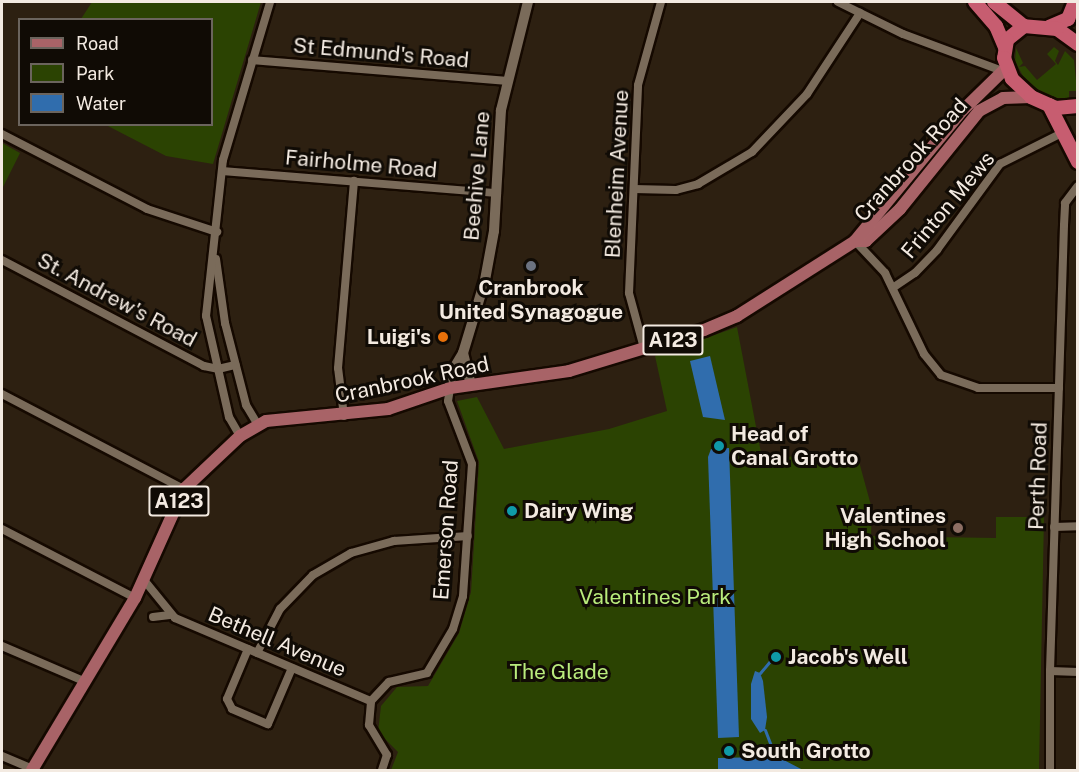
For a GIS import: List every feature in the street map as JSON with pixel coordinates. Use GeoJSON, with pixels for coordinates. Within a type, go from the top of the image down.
{"type":"FeatureCollection","features":[{"type":"Feature","properties":{"kind":"highway"},"geometry":{"type":"LineString","coordinates":[[975,2],[996,26],[1005,47],[1006,71],[1031,97],[1062,109],[1077,106]]}},
{"type":"Feature","properties":{"kind":"highway"},"geometry":{"type":"LineString","coordinates":[[994,2],[1024,26],[1049,27],[1063,32],[1077,45]]}},
{"type":"Feature","properties":{"kind":"highway"},"geometry":{"type":"LineString","coordinates":[[1049,27],[1068,19],[1075,2]]}},
{"type":"Feature","properties":{"kind":"highway"},"geometry":{"type":"LineString","coordinates":[[1005,47],[1024,26]]}},
{"type":"Feature","properties":{"kind":"highway"},"geometry":{"type":"LineString","coordinates":[[1049,105],[1077,162]]}},
{"type":"Feature","properties":{"kind":"main road","name":"Beehive Lane"},"geometry":{"type":"LineString","coordinates":[[450,388],[451,372],[463,353],[485,280],[497,193],[499,129],[507,81],[528,2]]}},
{"type":"Feature","properties":{"kind":"main road","name":"Cranbrook Road"},"geometry":{"type":"LineString","coordinates":[[33,770],[135,598],[184,489],[240,436],[258,425],[280,419],[344,416],[388,409],[450,388],[569,371],[704,330],[737,316],[855,241],[892,201],[960,113],[1006,71]]}},
{"type":"Feature","properties":{"kind":"main road","name":"Cranbrook Road"},"geometry":{"type":"LineString","coordinates":[[855,241],[866,240],[900,209],[979,111],[1003,98],[1031,97]]}},
{"type":"Feature","properties":{"kind":"main road"},"geometry":{"type":"LineString","coordinates":[[463,353],[471,384]]}},
{"type":"Feature","properties":{"kind":"street"},"geometry":{"type":"LineString","coordinates":[[240,436],[230,417],[206,316],[215,252],[222,171],[270,2]]}},
{"type":"Feature","properties":{"kind":"street","name":"Blenheim Avenue"},"geometry":{"type":"LineString","coordinates":[[644,348],[629,293],[638,85],[661,2]]}},
{"type":"Feature","properties":{"kind":"street"},"geometry":{"type":"LineString","coordinates":[[838,2],[957,54],[1006,71]]}},
{"type":"Feature","properties":{"kind":"street"},"geometry":{"type":"LineString","coordinates":[[634,189],[676,190],[698,184],[752,152],[807,94],[860,13]]}},
{"type":"Feature","properties":{"kind":"street","name":"St Edmund's Road"},"geometry":{"type":"LineString","coordinates":[[252,60],[507,81]]}},
{"type":"Feature","properties":{"kind":"street","name":"Frinton Mews"},"geometry":{"type":"LineString","coordinates":[[894,287],[915,273],[937,250],[1000,164],[1064,132]]}},
{"type":"Feature","properties":{"kind":"street"},"geometry":{"type":"LineString","coordinates":[[2,134],[147,209],[217,232]]}},
{"type":"Feature","properties":{"kind":"street","name":"Fairholme Road"},"geometry":{"type":"LineString","coordinates":[[222,171],[497,193]]}},
{"type":"Feature","properties":{"kind":"street"},"geometry":{"type":"LineString","coordinates":[[344,416],[338,368],[354,181]]}},
{"type":"Feature","properties":{"kind":"street","name":"Perth Road"},"geometry":{"type":"LineString","coordinates":[[1050,771],[1050,671],[1065,203],[1077,186]]}},
{"type":"Feature","properties":{"kind":"street"},"geometry":{"type":"LineString","coordinates":[[855,241],[894,287],[924,354],[941,375],[978,388],[1059,388]]}},
{"type":"Feature","properties":{"kind":"street"},"geometry":{"type":"LineString","coordinates":[[215,252],[246,405],[258,425]]}},
{"type":"Feature","properties":{"kind":"street","name":"St. Andrew's Road"},"geometry":{"type":"LineString","coordinates":[[2,260],[204,366],[218,369]]}},
{"type":"Feature","properties":{"kind":"street"},"geometry":{"type":"LineString","coordinates":[[218,369],[236,364]]}},
{"type":"Feature","properties":{"kind":"street","name":"Emerson Road"},"geometry":{"type":"LineString","coordinates":[[371,701],[389,682],[426,673],[453,629],[463,596],[472,464],[448,401],[450,388]]}},
{"type":"Feature","properties":{"kind":"street"},"geometry":{"type":"LineString","coordinates":[[2,394],[184,489]]}},
{"type":"Feature","properties":{"kind":"street"},"geometry":{"type":"LineString","coordinates":[[1054,527],[1077,526]]}},
{"type":"Feature","properties":{"kind":"street"},"geometry":{"type":"LineString","coordinates":[[2,529],[135,598]]}},
{"type":"Feature","properties":{"kind":"street"},"geometry":{"type":"LineString","coordinates":[[257,653],[280,609],[313,575],[351,553],[394,541],[468,536]]}},
{"type":"Feature","properties":{"kind":"street"},"geometry":{"type":"LineString","coordinates":[[144,580],[157,592],[170,615],[153,617]]}},
{"type":"Feature","properties":{"kind":"street","name":"Bethell Avenue"},"geometry":{"type":"LineString","coordinates":[[170,615],[371,701]]}},
{"type":"Feature","properties":{"kind":"street"},"geometry":{"type":"LineString","coordinates":[[2,646],[86,682]]}},
{"type":"Feature","properties":{"kind":"street"},"geometry":{"type":"LineString","coordinates":[[248,649],[227,699],[232,709],[268,724],[292,668]]}},
{"type":"Feature","properties":{"kind":"street"},"geometry":{"type":"LineString","coordinates":[[1050,671],[1077,672]]}},
{"type":"Feature","properties":{"kind":"street"},"geometry":{"type":"LineString","coordinates":[[371,701],[369,725],[387,755],[382,771]]}},
{"type":"Feature","properties":{"kind":"street"},"geometry":{"type":"LineString","coordinates":[[2,756],[33,770]]}},
{"type":"Feature","properties":{"kind":"green space"},"geometry":{"type":"Polygon","coordinates":[[[92,2],[261,2],[213,164],[166,156],[108,126],[213,126],[213,18],[82,18],[92,2]]]}},
{"type":"Feature","properties":{"kind":"green space"},"geometry":{"type":"Polygon","coordinates":[[[1054,47],[1059,51],[1055,61],[1058,65],[1065,51],[1074,60],[1077,91],[1069,91],[1069,99],[1051,98],[1033,86],[1023,76],[1015,61],[1016,48],[1023,63],[1019,67],[1025,66],[1037,80],[1056,64],[1047,54],[1054,47]]]}},
{"type":"Feature","properties":{"kind":"green space"},"geometry":{"type":"Polygon","coordinates":[[[2,143],[20,153],[2,189],[2,143]]]}},
{"type":"Feature","properties":{"kind":"green space","name":"Valentines Park"},"geometry":{"type":"Polygon","coordinates":[[[737,327],[762,458],[845,454],[858,458],[872,509],[871,536],[996,538],[996,517],[1044,517],[1039,770],[391,770],[398,752],[378,732],[381,706],[397,687],[428,686],[459,633],[471,592],[479,462],[457,401],[477,397],[504,449],[609,429],[667,411],[655,356],[737,327]]]}},
{"type":"Feature","properties":{"kind":"water"},"geometry":{"type":"Polygon","coordinates":[[[710,356],[725,420],[703,417],[690,361],[710,356]]]}},
{"type":"Feature","properties":{"kind":"water"},"geometry":{"type":"Polygon","coordinates":[[[729,448],[739,737],[718,738],[708,457],[711,449],[729,448]]]}},
{"type":"Feature","properties":{"kind":"water"},"geometry":{"type":"Polygon","coordinates":[[[755,671],[760,673],[763,681],[767,717],[765,730],[760,733],[751,719],[751,684],[755,671]]]}},
{"type":"Feature","properties":{"kind":"water"},"geometry":{"type":"Polygon","coordinates":[[[770,752],[779,752],[780,758],[803,770],[718,770],[718,758],[769,757],[770,752]]]}},
{"type":"Feature","properties":{"kind":"waterway"},"geometry":{"type":"LineString","coordinates":[[760,673],[770,661]]}},
{"type":"Feature","properties":{"kind":"waterway"},"geometry":{"type":"LineString","coordinates":[[765,730],[774,753]]}},
{"type":"Feature","properties":{"kind":"waterway"},"geometry":{"type":"LineString","coordinates":[[730,754],[731,758]]}},
{"type":"Feature","properties":{"kind":"place","name":"Cranbrook United Synagogue"},"geometry":{"type":"Point","coordinates":[531,266]}},
{"type":"Feature","properties":{"kind":"place","name":"Luigi's"},"geometry":{"type":"Point","coordinates":[443,337]}},
{"type":"Feature","properties":{"kind":"place","name":"Head of Canal Grotto"},"geometry":{"type":"Point","coordinates":[719,446]}},
{"type":"Feature","properties":{"kind":"place","name":"Dairy Wing"},"geometry":{"type":"Point","coordinates":[512,511]}},
{"type":"Feature","properties":{"kind":"place","name":"Valentines High School"},"geometry":{"type":"Point","coordinates":[958,528]}},
{"type":"Feature","properties":{"kind":"place","name":"Jacob's Well"},"geometry":{"type":"Point","coordinates":[776,657]}},
{"type":"Feature","properties":{"kind":"place","name":"South Grotto"},"geometry":{"type":"Point","coordinates":[729,751]}},
{"type":"Feature","properties":{"kind":"park label","name":"The Glade"},"geometry":{"type":"Point","coordinates":[559,672]}}]}
